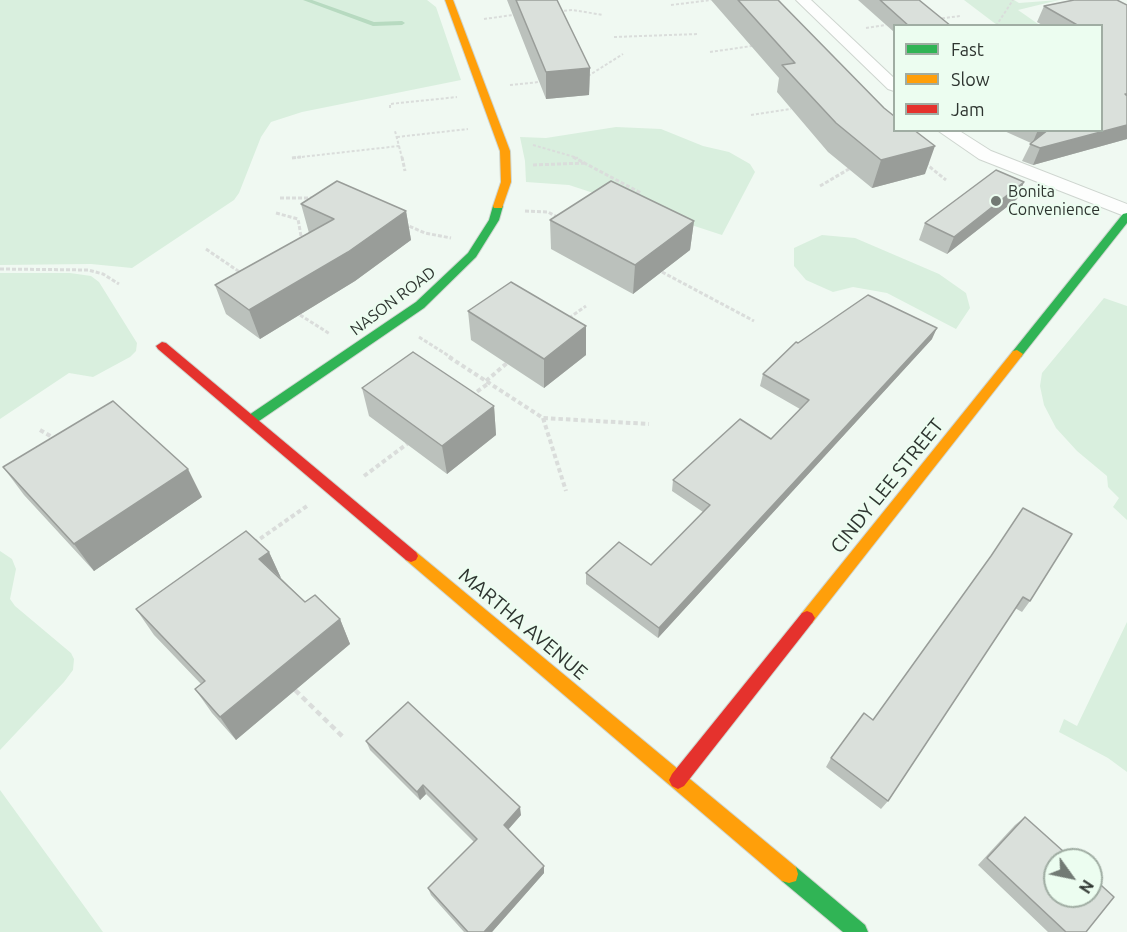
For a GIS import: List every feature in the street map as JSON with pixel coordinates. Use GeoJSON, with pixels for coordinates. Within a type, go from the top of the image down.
{"type":"FeatureCollection","features":[{"type":"Feature","properties":{"kind":"street","name":"NASON ROAD"},"geometry":{"type":"LineString","coordinates":[[250,420],[397,322],[453,276],[482,242],[499,209],[506,183],[506,166],[499,131],[450,0]]}},
{"type":"Feature","properties":{"kind":"street"},"geometry":{"type":"LineString","coordinates":[[803,0],[893,85]]}},
{"type":"Feature","properties":{"kind":"street"},"geometry":{"type":"LineString","coordinates":[[948,132],[985,155],[1127,212]]}},
{"type":"Feature","properties":{"kind":"street","name":"CINDY LEE STREET"},"geometry":{"type":"LineString","coordinates":[[678,780],[1127,216]]}},
{"type":"Feature","properties":{"kind":"street","name":"MARTHA AVENUE"},"geometry":{"type":"LineString","coordinates":[[162,346],[858,932]]}},
{"type":"Feature","properties":{"kind":"path"},"geometry":{"type":"LineString","coordinates":[[671,4],[711,0]]}},
{"type":"Feature","properties":{"kind":"path"},"geometry":{"type":"LineString","coordinates":[[997,24],[1013,0]]}},
{"type":"Feature","properties":{"kind":"path"},"geometry":{"type":"LineString","coordinates":[[551,12],[573,10],[603,15]]}},
{"type":"Feature","properties":{"kind":"path"},"geometry":{"type":"LineString","coordinates":[[935,19],[960,16]]}},
{"type":"Feature","properties":{"kind":"path"},"geometry":{"type":"LineString","coordinates":[[614,37],[698,34]]}},
{"type":"Feature","properties":{"kind":"path"},"geometry":{"type":"LineString","coordinates":[[710,52],[752,46]]}},
{"type":"Feature","properties":{"kind":"path"},"geometry":{"type":"LineString","coordinates":[[581,77],[586,77],[622,54]]}},
{"type":"Feature","properties":{"kind":"path"},"geometry":{"type":"LineString","coordinates":[[390,108],[390,104],[485,94]]}},
{"type":"Feature","properties":{"kind":"path"},"geometry":{"type":"LineString","coordinates":[[751,115],[791,109]]}},
{"type":"Feature","properties":{"kind":"path"},"geometry":{"type":"LineString","coordinates":[[395,131],[405,171]]}},
{"type":"Feature","properties":{"kind":"path"},"geometry":{"type":"LineString","coordinates":[[397,137],[499,131],[586,162],[641,193]]}},
{"type":"Feature","properties":{"kind":"path"},"geometry":{"type":"LineString","coordinates":[[292,158],[399,146]]}},
{"type":"Feature","properties":{"kind":"path"},"geometry":{"type":"LineString","coordinates":[[918,159],[946,180]]}},
{"type":"Feature","properties":{"kind":"path"},"geometry":{"type":"LineString","coordinates":[[506,166],[586,162]]}},
{"type":"Feature","properties":{"kind":"path"},"geometry":{"type":"LineString","coordinates":[[820,186],[849,169]]}},
{"type":"Feature","properties":{"kind":"path"},"geometry":{"type":"LineString","coordinates":[[280,198],[324,198]]}},
{"type":"Feature","properties":{"kind":"path"},"geometry":{"type":"LineString","coordinates":[[499,209],[548,212],[564,220]]}},
{"type":"Feature","properties":{"kind":"path"},"geometry":{"type":"LineString","coordinates":[[276,213],[298,219],[301,236],[310,240]]}},
{"type":"Feature","properties":{"kind":"path"},"geometry":{"type":"LineString","coordinates":[[396,221],[424,233],[482,242]]}},
{"type":"Feature","properties":{"kind":"path"},"geometry":{"type":"LineString","coordinates":[[206,249],[249,279]]}},
{"type":"Feature","properties":{"kind":"path"},"geometry":{"type":"LineString","coordinates":[[0,269],[88,270],[104,274],[119,284]]}},
{"type":"Feature","properties":{"kind":"path"},"geometry":{"type":"LineString","coordinates":[[662,272],[754,321]]}},
{"type":"Feature","properties":{"kind":"path"},"geometry":{"type":"LineString","coordinates":[[567,320],[586,306]]}},
{"type":"Feature","properties":{"kind":"path"},"geometry":{"type":"LineString","coordinates":[[397,322],[543,418],[649,424]]}},
{"type":"Feature","properties":{"kind":"path"},"geometry":{"type":"LineString","coordinates":[[465,401],[507,363]]}},
{"type":"Feature","properties":{"kind":"path"},"geometry":{"type":"LineString","coordinates":[[543,418],[566,491]]}},
{"type":"Feature","properties":{"kind":"path"},"geometry":{"type":"LineString","coordinates":[[40,430],[65,445]]}},
{"type":"Feature","properties":{"kind":"path"},"geometry":{"type":"LineString","coordinates":[[249,547],[407,444]]}},
{"type":"Feature","properties":{"kind":"path"},"geometry":{"type":"LineString","coordinates":[[295,690],[345,739]]}},
{"type":"Feature","properties":{"kind":"green space"},"geometry":{"type":"Polygon","coordinates":[[[0,0],[427,0],[436,7],[461,80],[302,112],[271,122],[261,137],[239,193],[234,200],[132,268],[91,264],[0,265],[0,0]]]}},
{"type":"Feature","properties":{"kind":"green space"},"geometry":{"type":"Polygon","coordinates":[[[964,0],[1014,0],[1019,3],[1059,0],[1018,10],[1038,24],[996,24],[964,0]]]}},
{"type":"Feature","properties":{"kind":"green space"},"geometry":{"type":"Polygon","coordinates":[[[616,127],[661,129],[703,146],[729,152],[750,164],[755,172],[722,235],[569,185],[526,182],[520,137],[546,138],[616,127]]]}},
{"type":"Feature","properties":{"kind":"green space"},"geometry":{"type":"Polygon","coordinates":[[[822,235],[855,238],[939,274],[966,293],[970,308],[956,329],[887,293],[853,287],[833,292],[806,280],[794,266],[794,248],[822,235]]]}},
{"type":"Feature","properties":{"kind":"green space"},"geometry":{"type":"Polygon","coordinates":[[[0,273],[70,273],[91,276],[99,282],[137,343],[136,351],[130,357],[93,377],[69,373],[0,419],[0,273]]]}},
{"type":"Feature","properties":{"kind":"green space"},"geometry":{"type":"Polygon","coordinates":[[[1104,298],[1127,306],[1127,520],[1113,507],[1119,498],[1108,487],[1107,476],[1077,451],[1056,428],[1044,405],[1040,386],[1042,373],[1104,298]]]}},
{"type":"Feature","properties":{"kind":"green space"},"geometry":{"type":"Polygon","coordinates":[[[0,551],[12,559],[16,569],[10,599],[15,606],[71,653],[74,659],[73,670],[64,682],[0,750],[0,551]]]}},
{"type":"Feature","properties":{"kind":"green space"},"geometry":{"type":"Polygon","coordinates":[[[1127,622],[1127,772],[1108,758],[1059,732],[1064,719],[1077,726],[1127,622]]]}},
{"type":"Feature","properties":{"kind":"green space"},"geometry":{"type":"Polygon","coordinates":[[[0,790],[103,932],[0,932],[0,790]]]}},
{"type":"Feature","properties":{"kind":"building"},"geometry":{"type":"Polygon","coordinates":[[[516,0],[557,0],[590,68],[546,72],[516,0]]]}},
{"type":"Feature","properties":{"kind":"building"},"geometry":{"type":"Polygon","coordinates":[[[738,0],[778,0],[893,115],[893,132],[917,132],[935,146],[881,160],[836,123],[782,65],[795,63],[738,0]]]}},
{"type":"Feature","properties":{"kind":"building"},"geometry":{"type":"Polygon","coordinates":[[[880,0],[919,0],[949,24],[907,24],[880,0]]]}},
{"type":"Feature","properties":{"kind":"building"},"geometry":{"type":"Polygon","coordinates":[[[1074,0],[1117,0],[1127,5],[1127,94],[1125,94],[1127,96],[1127,125],[1103,131],[1103,24],[1076,24],[1044,6],[1074,0]]]}},
{"type":"Feature","properties":{"kind":"building"},"geometry":{"type":"Polygon","coordinates":[[[1045,132],[1101,132],[1040,148],[1030,144],[1045,132]]]}},
{"type":"Feature","properties":{"kind":"building"},"geometry":{"type":"Polygon","coordinates":[[[996,170],[1024,182],[954,237],[925,223],[996,170]]]}},
{"type":"Feature","properties":{"kind":"building"},"geometry":{"type":"Polygon","coordinates":[[[337,181],[406,211],[348,252],[249,310],[215,285],[334,219],[301,204],[337,181]]]}},
{"type":"Feature","properties":{"kind":"building"},"geometry":{"type":"Polygon","coordinates":[[[611,181],[694,221],[635,265],[550,220],[611,181]]]}},
{"type":"Feature","properties":{"kind":"building"},"geometry":{"type":"Polygon","coordinates":[[[511,282],[586,326],[544,359],[468,311],[511,282]]]}},
{"type":"Feature","properties":{"kind":"building"},"geometry":{"type":"Polygon","coordinates":[[[868,295],[937,328],[659,628],[586,573],[619,542],[651,565],[710,505],[673,480],[740,419],[771,439],[809,400],[763,374],[796,342],[798,343],[868,295]]]}},
{"type":"Feature","properties":{"kind":"building"},"geometry":{"type":"Polygon","coordinates":[[[413,352],[494,406],[442,446],[362,388],[413,352]]]}},
{"type":"Feature","properties":{"kind":"building"},"geometry":{"type":"Polygon","coordinates":[[[113,401],[188,469],[74,544],[3,467],[113,401]]]}},
{"type":"Feature","properties":{"kind":"building"},"geometry":{"type":"Polygon","coordinates":[[[1023,508],[1072,534],[1030,601],[1023,597],[888,801],[831,758],[864,713],[873,720],[1023,508]]]}},
{"type":"Feature","properties":{"kind":"building"},"geometry":{"type":"Polygon","coordinates":[[[246,531],[269,552],[259,559],[305,602],[315,595],[340,619],[220,717],[195,689],[205,681],[136,609],[246,531]]]}},
{"type":"Feature","properties":{"kind":"building"},"geometry":{"type":"Polygon","coordinates":[[[408,702],[520,807],[504,825],[544,866],[484,932],[468,932],[428,888],[477,839],[423,785],[417,792],[366,741],[408,702]]]}},
{"type":"Feature","properties":{"kind":"building"},"geometry":{"type":"Polygon","coordinates":[[[1025,817],[1060,848],[1043,848],[1043,908],[1103,908],[1103,887],[1114,897],[1086,932],[1066,932],[987,858],[1025,817]]]}},
{"type":"Feature","properties":{"kind":"waterway"},"geometry":{"type":"LineString","coordinates":[[306,0],[373,24],[402,23]]}},
{"type":"Feature","properties":{"kind":"traffic: fast"},"geometry":{"type":"LineString","coordinates":[[251,420],[420,305],[472,255],[494,220],[498,206]]}},
{"type":"Feature","properties":{"kind":"traffic: fast"},"geometry":{"type":"LineString","coordinates":[[1017,354],[1127,216]]}},
{"type":"Feature","properties":{"kind":"traffic: fast"},"geometry":{"type":"LineString","coordinates":[[789,874],[858,932]]}},
{"type":"Feature","properties":{"kind":"traffic: slow"},"geometry":{"type":"LineString","coordinates":[[449,0],[505,151],[506,182],[498,206]]}},
{"type":"Feature","properties":{"kind":"traffic: slow"},"geometry":{"type":"LineString","coordinates":[[807,618],[1017,354]]}},
{"type":"Feature","properties":{"kind":"traffic: slow"},"geometry":{"type":"LineString","coordinates":[[411,556],[789,874]]}},
{"type":"Feature","properties":{"kind":"traffic: jam"},"geometry":{"type":"LineString","coordinates":[[162,346],[411,556]]}},
{"type":"Feature","properties":{"kind":"traffic: jam"},"geometry":{"type":"LineString","coordinates":[[678,780],[807,618]]}},
{"type":"Feature","properties":{"kind":"place","name":"Bonita Convenience"},"geometry":{"type":"Point","coordinates":[996,201]}}]}
